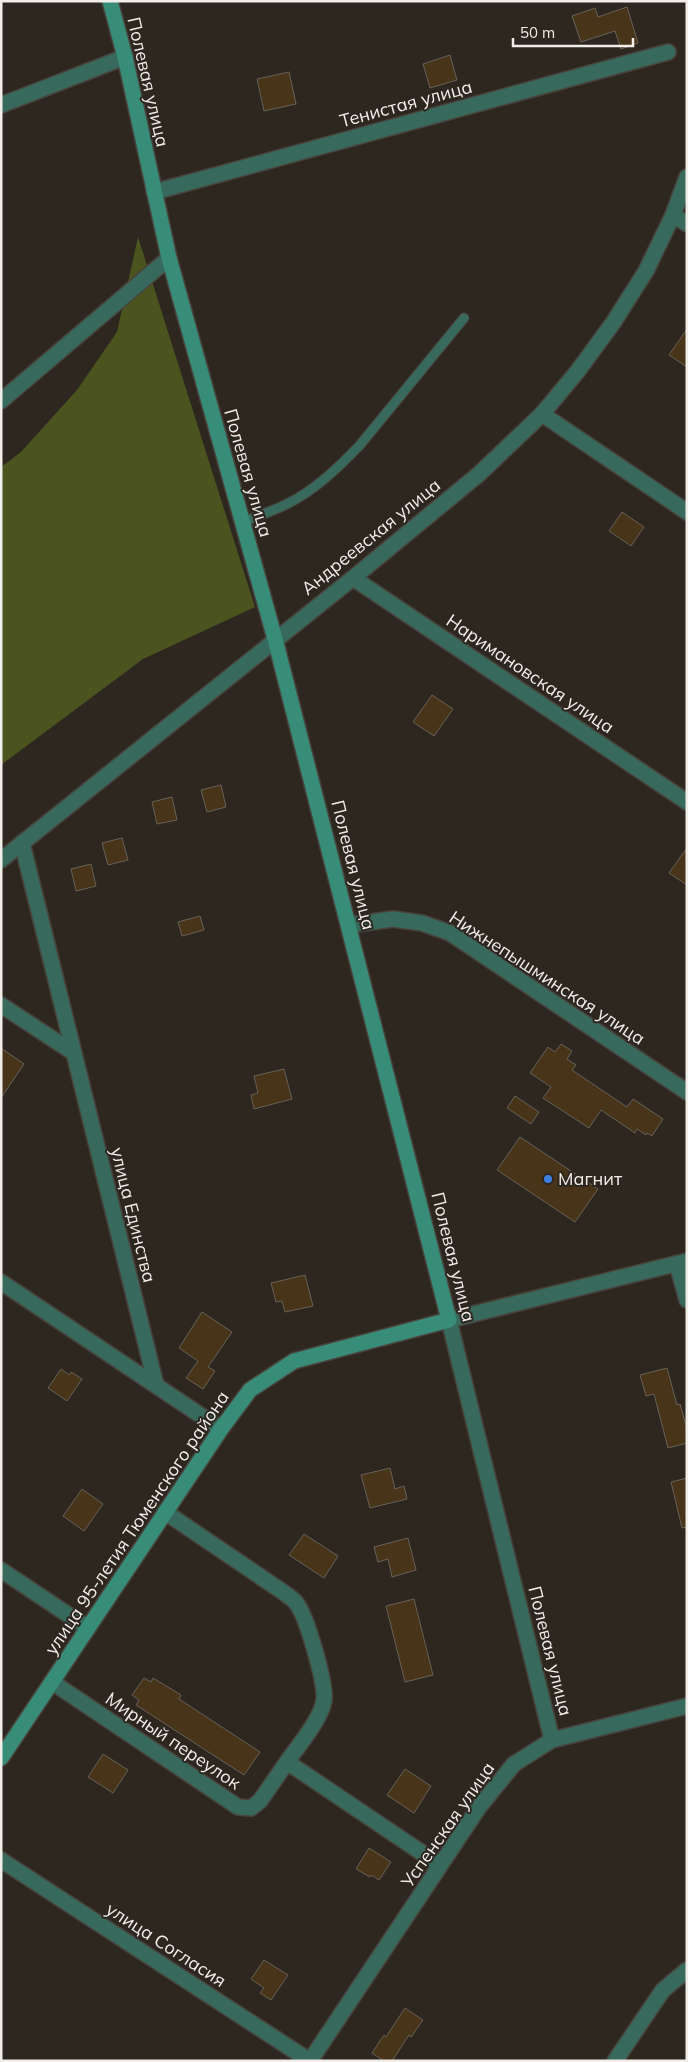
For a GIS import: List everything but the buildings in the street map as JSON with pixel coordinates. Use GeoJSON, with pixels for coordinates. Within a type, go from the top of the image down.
{"type":"FeatureCollection","features":[{"type":"Feature","properties":{"kind":"street","name":"Полевая улица"},"geometry":{"type":"LineString","coordinates":[[110,1],[125,57],[169,258],[275,639],[350,925],[552,1740]]}},
{"type":"Feature","properties":{"kind":"street","name":"Тенистая улица"},"geometry":{"type":"LineString","coordinates":[[154,192],[668,52]]}},
{"type":"Feature","properties":{"kind":"street"},"geometry":{"type":"LineString","coordinates":[[1,105],[125,57]]}},
{"type":"Feature","properties":{"kind":"street","name":"Андреевская улица"},"geometry":{"type":"LineString","coordinates":[[1,860],[353,578],[478,474],[542,414],[577,372],[613,323],[646,271],[673,214],[687,177]]}},
{"type":"Feature","properties":{"kind":"street"},"geometry":{"type":"LineString","coordinates":[[673,214],[687,224]]}},
{"type":"Feature","properties":{"kind":"street"},"geometry":{"type":"LineString","coordinates":[[1,401],[169,258]]}},
{"type":"Feature","properties":{"kind":"street"},"geometry":{"type":"LineString","coordinates":[[542,414],[687,512]]}},
{"type":"Feature","properties":{"kind":"street","name":"Наримановская улица"},"geometry":{"type":"LineString","coordinates":[[353,578],[687,802]]}},
{"type":"Feature","properties":{"kind":"street","name":"улица Единства"},"geometry":{"type":"LineString","coordinates":[[22,843],[156,1385]]}},
{"type":"Feature","properties":{"kind":"street","name":"Нижнепышминская улица"},"geometry":{"type":"LineString","coordinates":[[350,925],[393,919],[422,923],[450,933],[687,1092]]}},
{"type":"Feature","properties":{"kind":"street"},"geometry":{"type":"LineString","coordinates":[[1,1005],[74,1053]]}},
{"type":"Feature","properties":{"kind":"street"},"geometry":{"type":"LineString","coordinates":[[682,1262],[687,1300]]}},
{"type":"Feature","properties":{"kind":"street","name":"улица 95-летия Тюменского района"},"geometry":{"type":"LineString","coordinates":[[1,1758],[221,1429],[250,1390],[294,1361],[682,1262]]}},
{"type":"Feature","properties":{"kind":"street"},"geometry":{"type":"LineString","coordinates":[[1,1282],[221,1429]]}},
{"type":"Feature","properties":{"kind":"street","name":"Мирный переулок"},"geometry":{"type":"LineString","coordinates":[[52,1682],[238,1807],[251,1808],[260,1801],[319,1714],[324,1700],[322,1683],[304,1616],[296,1602],[165,1512]]}},
{"type":"Feature","properties":{"kind":"street"},"geometry":{"type":"LineString","coordinates":[[1,1570],[88,1628]]}},
{"type":"Feature","properties":{"kind":"street","name":"Успенская улица"},"geometry":{"type":"LineString","coordinates":[[310,2061],[479,1807],[514,1764],[552,1740],[687,1706]]}},
{"type":"Feature","properties":{"kind":"street"},"geometry":{"type":"LineString","coordinates":[[287,1762],[440,1865]]}},
{"type":"Feature","properties":{"kind":"street","name":"улица Согласия"},"geometry":{"type":"LineString","coordinates":[[1,1860],[310,2061]]}},
{"type":"Feature","properties":{"kind":"street"},"geometry":{"type":"LineString","coordinates":[[615,2061],[663,1990],[687,1970]]}},
{"type":"Feature","properties":{"kind":"lane"},"geometry":{"type":"LineString","coordinates":[[242,522],[287,504],[318,485],[343,463],[360,445],[464,318]]}},
{"type":"Feature","properties":{"kind":"green space"},"geometry":{"type":"Polygon","coordinates":[[[138,237],[255,607],[143,659],[1,765],[1,467],[21,452],[77,390],[117,332],[138,237]]]}},
{"type":"Feature","properties":{"kind":"place","name":"Магнит"},"geometry":{"type":"Point","coordinates":[548,1179]}}]}
